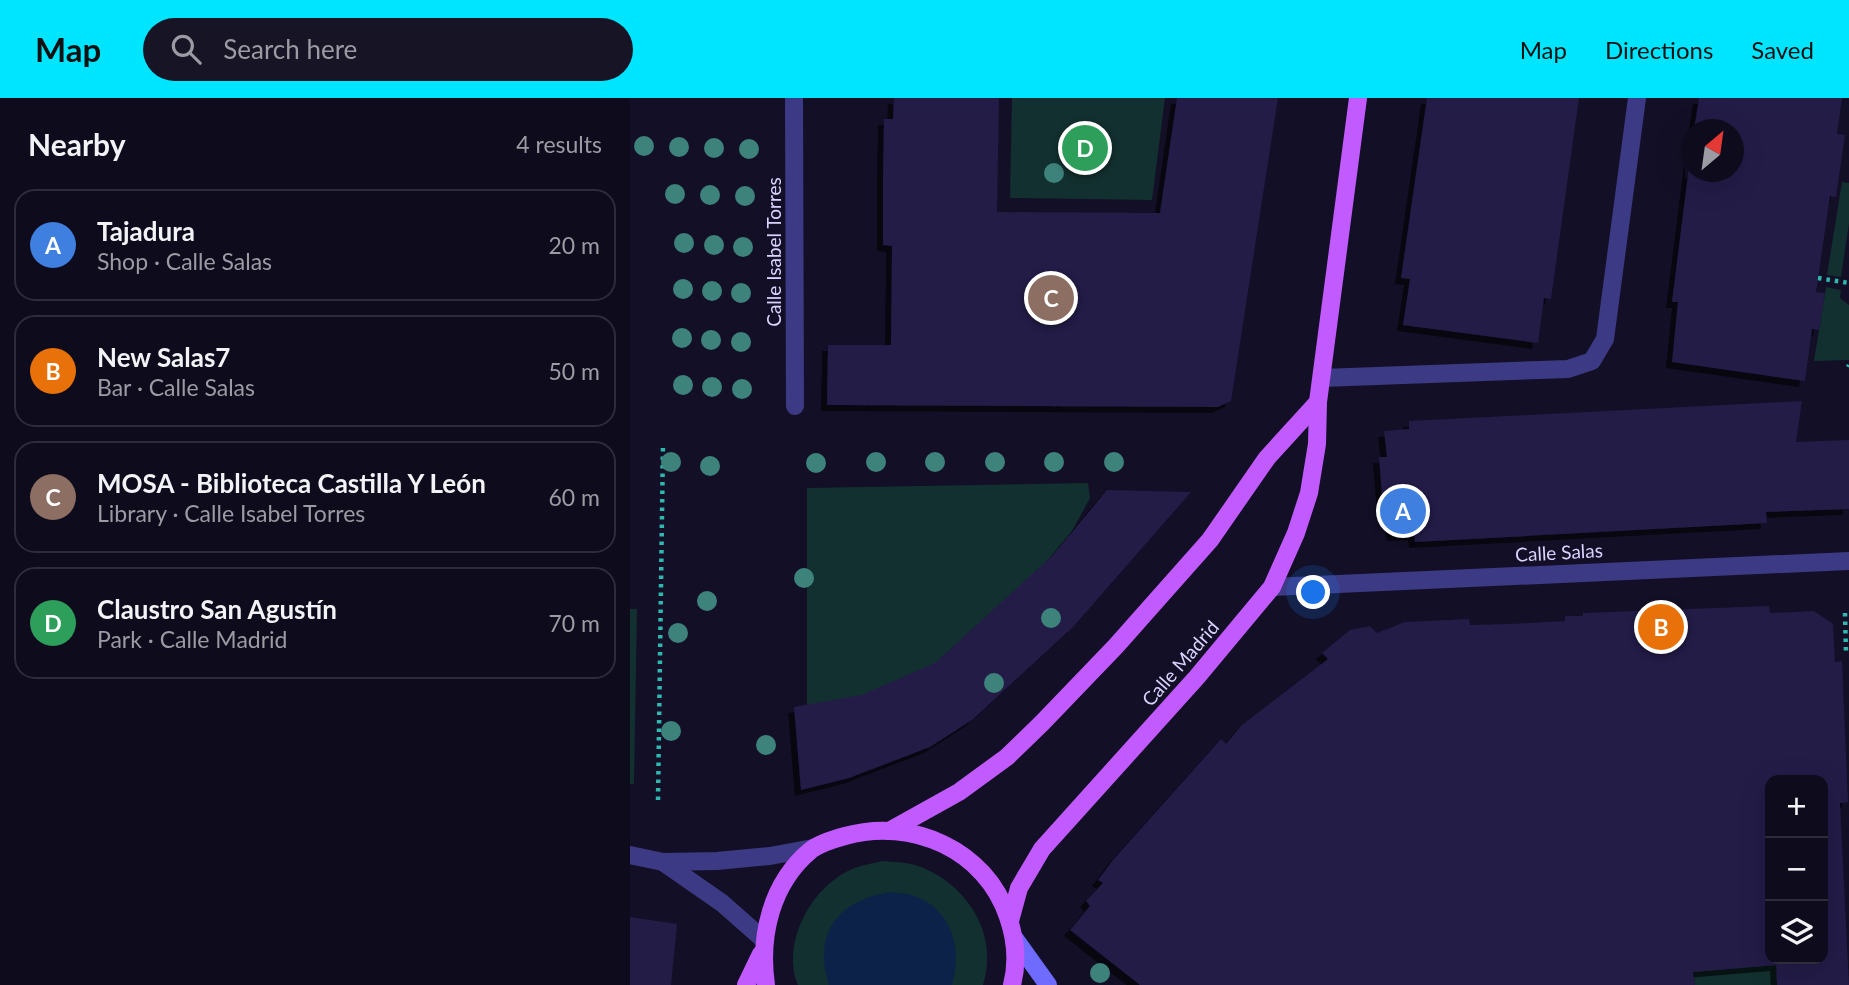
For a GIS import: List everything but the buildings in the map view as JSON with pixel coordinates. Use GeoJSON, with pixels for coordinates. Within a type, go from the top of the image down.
{"type":"FeatureCollection","features":[{"type":"Feature","properties":{"kind":"main road","name":"Calle Madrid"},"geometry":{"type":"LineString","coordinates":[[1010,921],[1019,888],[1042,849],[1196,677],[1272,587],[1296,533],[1309,493],[1317,444],[1318,401],[1358,98]]}},
{"type":"Feature","properties":{"kind":"main road"},"geometry":{"type":"LineString","coordinates":[[889,831],[959,792],[1007,757],[1042,723],[1116,646],[1210,540],[1268,458],[1318,401]]}},
{"type":"Feature","properties":{"kind":"main road"},"geometry":{"type":"LineString","coordinates":[[746,985],[763,945],[772,906],[789,873],[813,848],[862,831],[922,835],[957,850],[984,873],[1003,900],[1015,939],[1016,971],[1012,985]]}},
{"type":"Feature","properties":{"kind":"main road"},"geometry":{"type":"LineString","coordinates":[[1015,939],[1048,985]]}},
{"type":"Feature","properties":{"kind":"main road"},"geometry":{"type":"LineString","coordinates":[[763,945],[766,985]]}},
{"type":"Feature","properties":{"kind":"street","name":"Calle Isabel Torres"},"geometry":{"type":"LineString","coordinates":[[794,98],[795,406]]}},
{"type":"Feature","properties":{"kind":"street"},"geometry":{"type":"LineString","coordinates":[[1322,378],[1568,369],[1592,361],[1605,339],[1637,98]]}},
{"type":"Feature","properties":{"kind":"street","name":"Calle Salas"},"geometry":{"type":"LineString","coordinates":[[1272,587],[1849,561]]}},
{"type":"Feature","properties":{"kind":"street"},"geometry":{"type":"LineString","coordinates":[[630,855],[663,862],[717,861],[770,856],[813,848]]}},
{"type":"Feature","properties":{"kind":"street"},"geometry":{"type":"LineString","coordinates":[[663,862],[722,903],[763,945]]}},
{"type":"Feature","properties":{"kind":"path"},"geometry":{"type":"LineString","coordinates":[[1818,278],[1849,283]]}},
{"type":"Feature","properties":{"kind":"path"},"geometry":{"type":"LineString","coordinates":[[658,800],[663,444]]}},
{"type":"Feature","properties":{"kind":"path"},"geometry":{"type":"LineString","coordinates":[[1845,612],[1846,654]]}},
{"type":"Feature","properties":{"kind":"green space"},"geometry":{"type":"Polygon","coordinates":[[[1012,98],[1165,98],[1152,200],[1010,198],[1012,98]]]}},
{"type":"Feature","properties":{"kind":"green space"},"geometry":{"type":"Polygon","coordinates":[[[1842,182],[1849,183],[1849,223],[1841,277],[1827,275],[1842,182]]]}},
{"type":"Feature","properties":{"kind":"green space"},"geometry":{"type":"Polygon","coordinates":[[[1826,287],[1841,290],[1840,298],[1849,305],[1849,360],[1814,361],[1826,287]]]}},
{"type":"Feature","properties":{"kind":"green space"},"geometry":{"type":"Polygon","coordinates":[[[1088,483],[1090,498],[1064,546],[971,655],[807,716],[807,488],[1088,483]]]}},
{"type":"Feature","properties":{"kind":"green space"},"geometry":{"type":"Polygon","coordinates":[[[630,609],[637,609],[634,784],[630,784],[630,609]]]}},
{"type":"Feature","properties":{"kind":"green space"},"geometry":{"type":"Polygon","coordinates":[[[882,861],[911,864],[933,873],[963,896],[982,928],[987,947],[983,985],[798,985],[793,952],[803,918],[812,903],[836,878],[854,868],[882,861]]]}},
{"type":"Feature","properties":{"kind":"green space"},"geometry":{"type":"Polygon","coordinates":[[[1765,897],[1765,905],[1751,906],[1752,922],[1765,922],[1765,964],[1776,965],[1777,985],[1695,985],[1693,968],[1710,899],[1765,897]]]}},
{"type":"Feature","properties":{"kind":"water"},"geometry":{"type":"Polygon","coordinates":[[[890,892],[912,895],[926,901],[937,909],[945,920],[955,944],[952,985],[829,985],[824,949],[834,922],[856,903],[890,892]]]}},
{"type":"Feature","properties":{"kind":"place","name":"Claustro San Agustín"},"geometry":{"type":"Point","coordinates":[1085,148]}},
{"type":"Feature","properties":{"kind":"place","name":"MOSA - Biblioteca Castilla Y León"},"geometry":{"type":"Point","coordinates":[1051,298]}},
{"type":"Feature","properties":{"kind":"place","name":"Tajadura"},"geometry":{"type":"Point","coordinates":[1403,511]}},
{"type":"Feature","properties":{"kind":"place","name":"New Salas7"},"geometry":{"type":"Point","coordinates":[1661,627]}}]}
